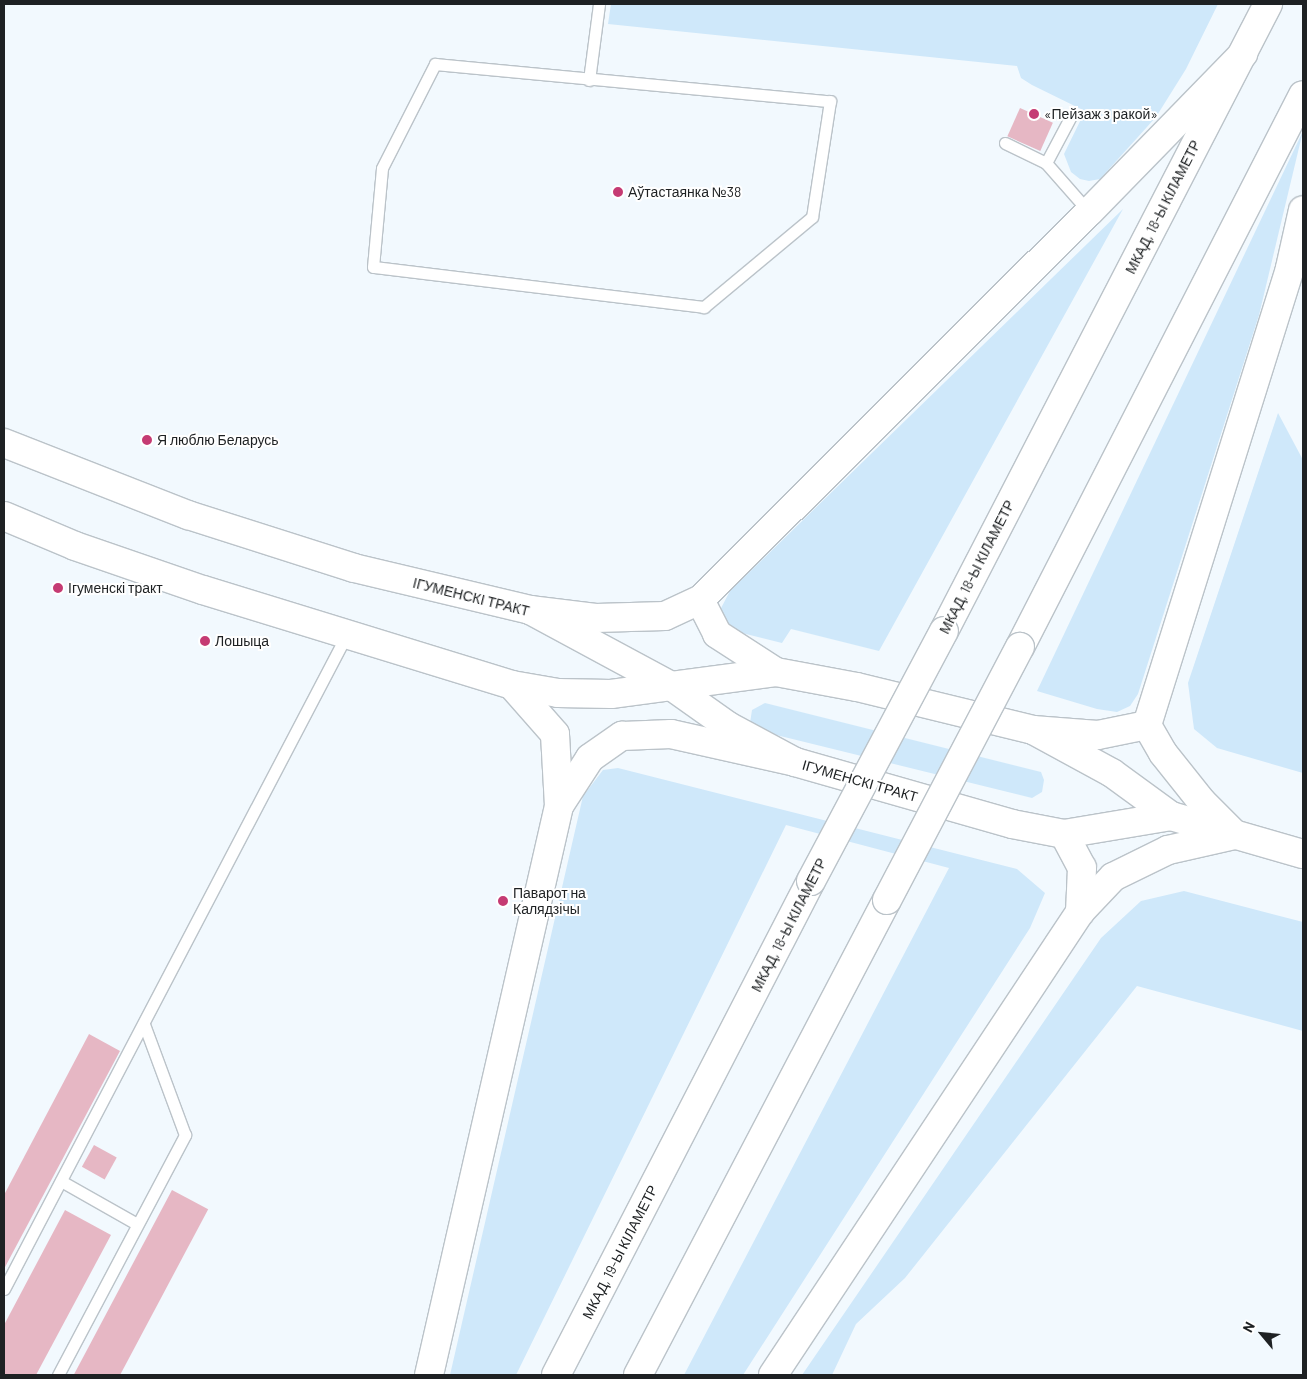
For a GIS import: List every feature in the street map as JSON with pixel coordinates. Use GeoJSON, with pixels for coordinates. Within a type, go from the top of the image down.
{"type":"FeatureCollection","features":[{"type":"Feature","properties":{"kind":"main road","name":"МКАД, 18-Ы КІЛАМЕТР"},"geometry":{"type":"LineString","coordinates":[[684,1128],[811,881],[944,631],[1268,4]]}},
{"type":"Feature","properties":{"kind":"main road"},"geometry":{"type":"LineString","coordinates":[[530,610],[596,618],[665,616],[700,600],[1089,212],[1243,54]]}},
{"type":"Feature","properties":{"kind":"main road"},"geometry":{"type":"LineString","coordinates":[[638,1375],[1020,647],[1303,95]]}},
{"type":"Feature","properties":{"kind":"main road"},"geometry":{"type":"LineString","coordinates":[[1235,835],[1179,774],[1148,725],[1290,268],[1303,210]]}},
{"type":"Feature","properties":{"kind":"main road","name":"ІГУМЕНСКІ ТРАКТ"},"geometry":{"type":"LineString","coordinates":[[4,443],[188,515],[354,568],[530,610],[673,687],[728,726],[795,762],[1012,824],[1064,834]]}},
{"type":"Feature","properties":{"kind":"main road"},"geometry":{"type":"LineString","coordinates":[[4,516],[75,546],[346,636],[512,685],[558,694],[611,694],[776,672],[857,687],[1033,730],[1098,735],[1148,725]]}},
{"type":"Feature","properties":{"kind":"main road"},"geometry":{"type":"LineString","coordinates":[[700,600],[718,634],[776,672]]}},
{"type":"Feature","properties":{"kind":"main road"},"geometry":{"type":"LineString","coordinates":[[428,1375],[558,806],[555,734],[512,685]]}},
{"type":"Feature","properties":{"kind":"main road"},"geometry":{"type":"LineString","coordinates":[[1033,730],[1112,773],[1171,816],[1303,854]]}},
{"type":"Feature","properties":{"kind":"main road"},"geometry":{"type":"LineString","coordinates":[[558,806],[590,758],[622,736],[671,734],[795,762]]}},
{"type":"Feature","properties":{"kind":"main road"},"geometry":{"type":"LineString","coordinates":[[1080,912],[1082,868],[1064,834],[1171,816]]}},
{"type":"Feature","properties":{"kind":"main road"},"geometry":{"type":"LineString","coordinates":[[773,1375],[1080,912],[1113,877],[1168,850],[1235,835]]}},
{"type":"Feature","properties":{"kind":"main road","name":"МКАД, 19-Ы КІЛАМЕТР"},"geometry":{"type":"LineString","coordinates":[[556,1375],[684,1128]]}},
{"type":"Feature","properties":{"kind":"lane"},"geometry":{"type":"LineString","coordinates":[[588,80],[598,4]]}},
{"type":"Feature","properties":{"kind":"lane"},"geometry":{"type":"LineString","coordinates":[[435,64],[588,80],[830,101],[812,217],[704,307],[373,267],[382,168],[435,64]]}},
{"type":"Feature","properties":{"kind":"lane"},"geometry":{"type":"LineString","coordinates":[[1046,163],[1071,116]]}},
{"type":"Feature","properties":{"kind":"lane"},"geometry":{"type":"LineString","coordinates":[[1005,143],[1046,163],[1089,212]]}},
{"type":"Feature","properties":{"kind":"lane"},"geometry":{"type":"LineString","coordinates":[[4,1289],[346,636]]}},
{"type":"Feature","properties":{"kind":"lane"},"geometry":{"type":"LineString","coordinates":[[58,1375],[185,1135],[144,1024]]}},
{"type":"Feature","properties":{"kind":"lane"},"geometry":{"type":"LineString","coordinates":[[61,1181],[137,1224]]}},
{"type":"Feature","properties":{"kind":"shaded area"},"geometry":{"type":"Polygon","coordinates":[[[611,4],[1218,4],[1186,69],[1156,117],[1100,179],[1089,181],[1080,179],[1071,172],[1064,154],[1085,111],[1021,78],[1017,66],[608,24],[611,4]]]}},
{"type":"Feature","properties":{"kind":"shaded area"},"geometry":{"type":"Polygon","coordinates":[[[1303,131],[1259,315],[1138,694],[1130,706],[1117,712],[1097,709],[1037,691],[1303,131]]]}},
{"type":"Feature","properties":{"kind":"shaded area"},"geometry":{"type":"Polygon","coordinates":[[[1123,209],[879,651],[791,629],[782,643],[734,631],[723,624],[720,610],[730,591],[1123,209]]]}},
{"type":"Feature","properties":{"kind":"shaded area"},"geometry":{"type":"Polygon","coordinates":[[[1278,413],[1303,460],[1303,773],[1217,748],[1194,729],[1188,683],[1278,413]]]}},
{"type":"Feature","properties":{"kind":"shaded area"},"geometry":{"type":"Polygon","coordinates":[[[765,703],[1041,772],[1044,780],[1042,792],[1032,798],[760,731],[750,723],[752,710],[765,703]]]}},
{"type":"Feature","properties":{"kind":"shaded area"},"geometry":{"type":"Polygon","coordinates":[[[618,768],[1017,869],[1045,893],[1030,928],[743,1375],[684,1375],[949,868],[786,825],[516,1375],[450,1375],[583,796],[603,770],[618,768]]]}},
{"type":"Feature","properties":{"kind":"shaded area"},"geometry":{"type":"Polygon","coordinates":[[[1184,891],[1303,922],[1303,1031],[1137,986],[905,1278],[856,1324],[832,1375],[802,1375],[1101,938],[1141,901],[1184,891]]]}},
{"type":"Feature","properties":{"kind":"building"},"geometry":{"type":"Polygon","coordinates":[[[1020,108],[1053,123],[1040,151],[1007,136],[1020,108]]]}},
{"type":"Feature","properties":{"kind":"building"},"geometry":{"type":"Polygon","coordinates":[[[89,1034],[120,1051],[4,1269],[4,1195],[89,1034]]]}},
{"type":"Feature","properties":{"kind":"building"},"geometry":{"type":"Polygon","coordinates":[[[94,1145],[117,1158],[105,1179],[82,1167],[94,1145]]]}},
{"type":"Feature","properties":{"kind":"building"},"geometry":{"type":"Polygon","coordinates":[[[172,1190],[208,1209],[120,1375],[74,1375],[172,1190]]]}},
{"type":"Feature","properties":{"kind":"building"},"geometry":{"type":"Polygon","coordinates":[[[65,1210],[111,1235],[36,1375],[4,1375],[4,1325],[65,1210]]]}},
{"type":"Feature","properties":{"kind":"place","name":"«Пейзаж з ракой»"},"geometry":{"type":"Point","coordinates":[1034,114]}},
{"type":"Feature","properties":{"kind":"place","name":"Аўтастаянка №38"},"geometry":{"type":"Point","coordinates":[618,192]}},
{"type":"Feature","properties":{"kind":"place","name":"Я люблю Беларусь"},"geometry":{"type":"Point","coordinates":[147,440]}},
{"type":"Feature","properties":{"kind":"place","name":"Ігуменскі тракт"},"geometry":{"type":"Point","coordinates":[58,588]}},
{"type":"Feature","properties":{"kind":"place","name":"Лошыца"},"geometry":{"type":"Point","coordinates":[205,641]}},
{"type":"Feature","properties":{"kind":"place","name":"Паварот на Калядзічы"},"geometry":{"type":"Point","coordinates":[503,901]}}]}
